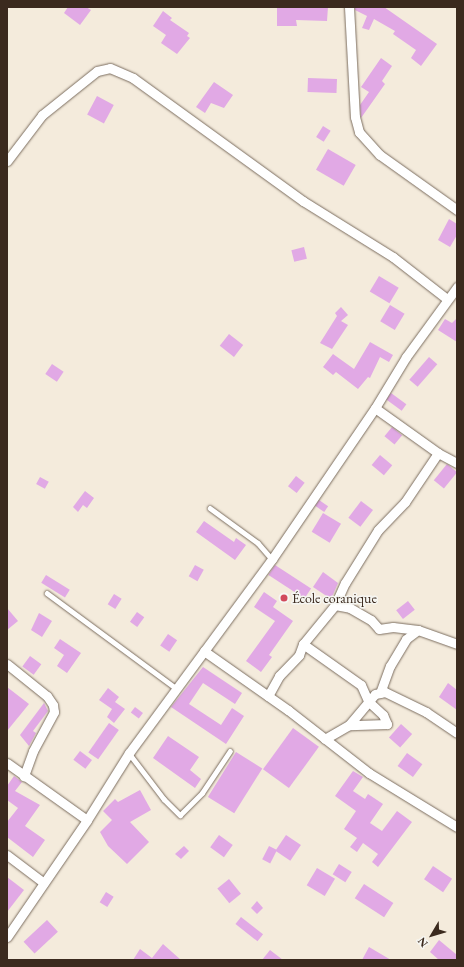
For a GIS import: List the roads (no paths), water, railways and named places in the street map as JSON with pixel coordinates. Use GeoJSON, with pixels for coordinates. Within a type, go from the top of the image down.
{"type":"FeatureCollection","features":[{"type":"Feature","properties":{"kind":"street"},"geometry":{"type":"LineString","coordinates":[[349,7],[355,117],[359,132],[380,156],[457,210]]}},
{"type":"Feature","properties":{"kind":"street"},"geometry":{"type":"LineString","coordinates":[[7,161],[42,115],[97,71],[110,68],[133,78],[303,201],[393,258],[447,299]]}},
{"type":"Feature","properties":{"kind":"street"},"geometry":{"type":"LineString","coordinates":[[7,937],[87,820],[129,753],[272,559],[375,408],[406,357],[457,287]]}},
{"type":"Feature","properties":{"kind":"street"},"geometry":{"type":"LineString","coordinates":[[375,408],[438,453],[457,463]]}},
{"type":"Feature","properties":{"kind":"street"},"geometry":{"type":"LineString","coordinates":[[268,696],[279,676],[299,655],[303,644],[335,605],[345,583],[378,530],[406,502],[438,453]]}},
{"type":"Feature","properties":{"kind":"street"},"geometry":{"type":"LineString","coordinates":[[335,605],[350,608],[371,620],[379,629],[393,627],[418,630],[457,644]]}},
{"type":"Feature","properties":{"kind":"street"},"geometry":{"type":"LineString","coordinates":[[380,693],[390,666],[406,639],[418,630]]}},
{"type":"Feature","properties":{"kind":"street"},"geometry":{"type":"LineString","coordinates":[[303,644],[361,685],[368,701],[383,715],[387,724],[349,725]]}},
{"type":"Feature","properties":{"kind":"street"},"geometry":{"type":"LineString","coordinates":[[204,651],[268,696],[370,773],[457,827]]}},
{"type":"Feature","properties":{"kind":"street"},"geometry":{"type":"LineString","coordinates":[[7,664],[47,696],[53,705],[54,712],[33,751],[24,776]]}},
{"type":"Feature","properties":{"kind":"street"},"geometry":{"type":"LineString","coordinates":[[325,739],[349,725],[368,701],[380,693],[385,692],[426,712],[457,733]]}},
{"type":"Feature","properties":{"kind":"street"},"geometry":{"type":"LineString","coordinates":[[7,763],[87,820]]}},
{"type":"Feature","properties":{"kind":"street"},"geometry":{"type":"LineString","coordinates":[[7,856],[44,883]]}},
{"type":"Feature","properties":{"kind":"lane"},"geometry":{"type":"LineString","coordinates":[[210,508],[258,543],[272,559]]}},
{"type":"Feature","properties":{"kind":"lane"},"geometry":{"type":"LineString","coordinates":[[47,593],[176,688]]}},
{"type":"Feature","properties":{"kind":"lane"},"geometry":{"type":"LineString","coordinates":[[129,753],[164,799],[180,815],[202,793],[230,752]]}},
{"type":"Feature","properties":{"kind":"place","name":"École coranique"},"geometry":{"type":"Point","coordinates":[284,598]}}]}
